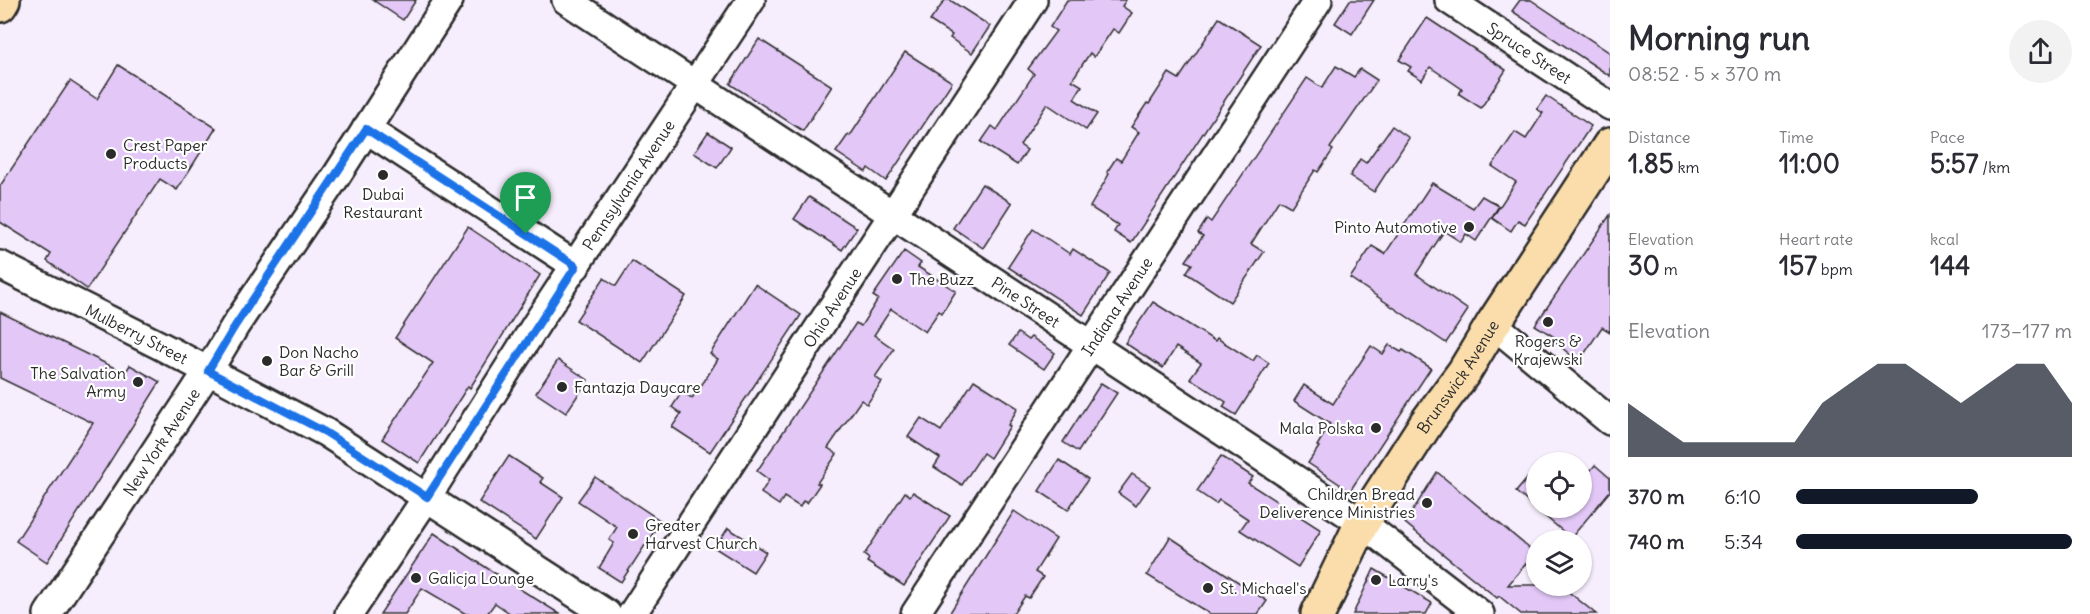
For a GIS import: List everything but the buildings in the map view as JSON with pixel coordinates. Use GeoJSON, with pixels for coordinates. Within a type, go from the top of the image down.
{"type":"FeatureCollection","features":[{"type":"Feature","properties":{"kind":"main road"},"geometry":{"type":"LineString","coordinates":[[0,5],[3,0]]}},
{"type":"Feature","properties":{"kind":"main road","name":"Brunswick Avenue"},"geometry":{"type":"LineString","coordinates":[[1318,614],[1362,523],[1427,422],[1464,372],[1610,145]]}},
{"type":"Feature","properties":{"kind":"street","name":"New York Avenue"},"geometry":{"type":"LineString","coordinates":[[48,614],[449,0]]}},
{"type":"Feature","properties":{"kind":"street","name":"Pine Street"},"geometry":{"type":"LineString","coordinates":[[566,0],[1362,523],[1480,614]]}},
{"type":"Feature","properties":{"kind":"street","name":"Pennsylvania Avenue"},"geometry":{"type":"LineString","coordinates":[[349,614],[751,0]]}},
{"type":"Feature","properties":{"kind":"street","name":"Ohio Avenue"},"geometry":{"type":"LineString","coordinates":[[632,614],[1033,0]]}},
{"type":"Feature","properties":{"kind":"street","name":"Indiana Avenue"},"geometry":{"type":"LineString","coordinates":[[915,614],[1318,0]]}},
{"type":"Feature","properties":{"kind":"street","name":"Spruce Street"},"geometry":{"type":"LineString","coordinates":[[1449,0],[1610,106]]}},
{"type":"Feature","properties":{"kind":"street"},"geometry":{"type":"LineString","coordinates":[[366,129],[576,266]]}},
{"type":"Feature","properties":{"kind":"street","name":"Mulberry Street"},"geometry":{"type":"LineString","coordinates":[[0,265],[325,432],[607,614]]}},
{"type":"Feature","properties":{"kind":"street"},"geometry":{"type":"LineString","coordinates":[[1493,324],[1610,421]]}},
{"type":"Feature","properties":{"kind":"place","name":"Crest Paper Products"},"geometry":{"type":"Point","coordinates":[111,154]}},
{"type":"Feature","properties":{"kind":"place","name":"Dubai Restaurant"},"geometry":{"type":"Point","coordinates":[383,175]}},
{"type":"Feature","properties":{"kind":"place","name":"Pinto Automotive"},"geometry":{"type":"Point","coordinates":[1469,227]}},
{"type":"Feature","properties":{"kind":"place","name":"The Buzz"},"geometry":{"type":"Point","coordinates":[897,279]}},
{"type":"Feature","properties":{"kind":"place","name":"Rogers & Krajewski"},"geometry":{"type":"Point","coordinates":[1548,322]}},
{"type":"Feature","properties":{"kind":"place","name":"Don Nacho Bar & Grill"},"geometry":{"type":"Point","coordinates":[267,361]}},
{"type":"Feature","properties":{"kind":"place","name":"The Salvation Army"},"geometry":{"type":"Point","coordinates":[138,382]}},
{"type":"Feature","properties":{"kind":"place","name":"Fantazja Daycare"},"geometry":{"type":"Point","coordinates":[562,387]}},
{"type":"Feature","properties":{"kind":"place","name":"Mala Polska"},"geometry":{"type":"Point","coordinates":[1376,428]}},
{"type":"Feature","properties":{"kind":"place","name":"Children Bread Deliverence Ministries"},"geometry":{"type":"Point","coordinates":[1427,503]}},
{"type":"Feature","properties":{"kind":"place","name":"Greater Harvest Church"},"geometry":{"type":"Point","coordinates":[633,534]}},
{"type":"Feature","properties":{"kind":"place","name":"Galicja Lounge"},"geometry":{"type":"Point","coordinates":[416,578]}},
{"type":"Feature","properties":{"kind":"place","name":"Larry's"},"geometry":{"type":"Point","coordinates":[1376,580]}},
{"type":"Feature","properties":{"kind":"place","name":"St. Michael's"},"geometry":{"type":"Point","coordinates":[1208,588]}},
{"type":"Feature","properties":{"kind":"route"},"geometry":{"type":"LineString","coordinates":[[366,129],[526,234],[576,266],[537,323],[427,497],[325,432],[208,371],[235,326],[366,129]]}}]}
